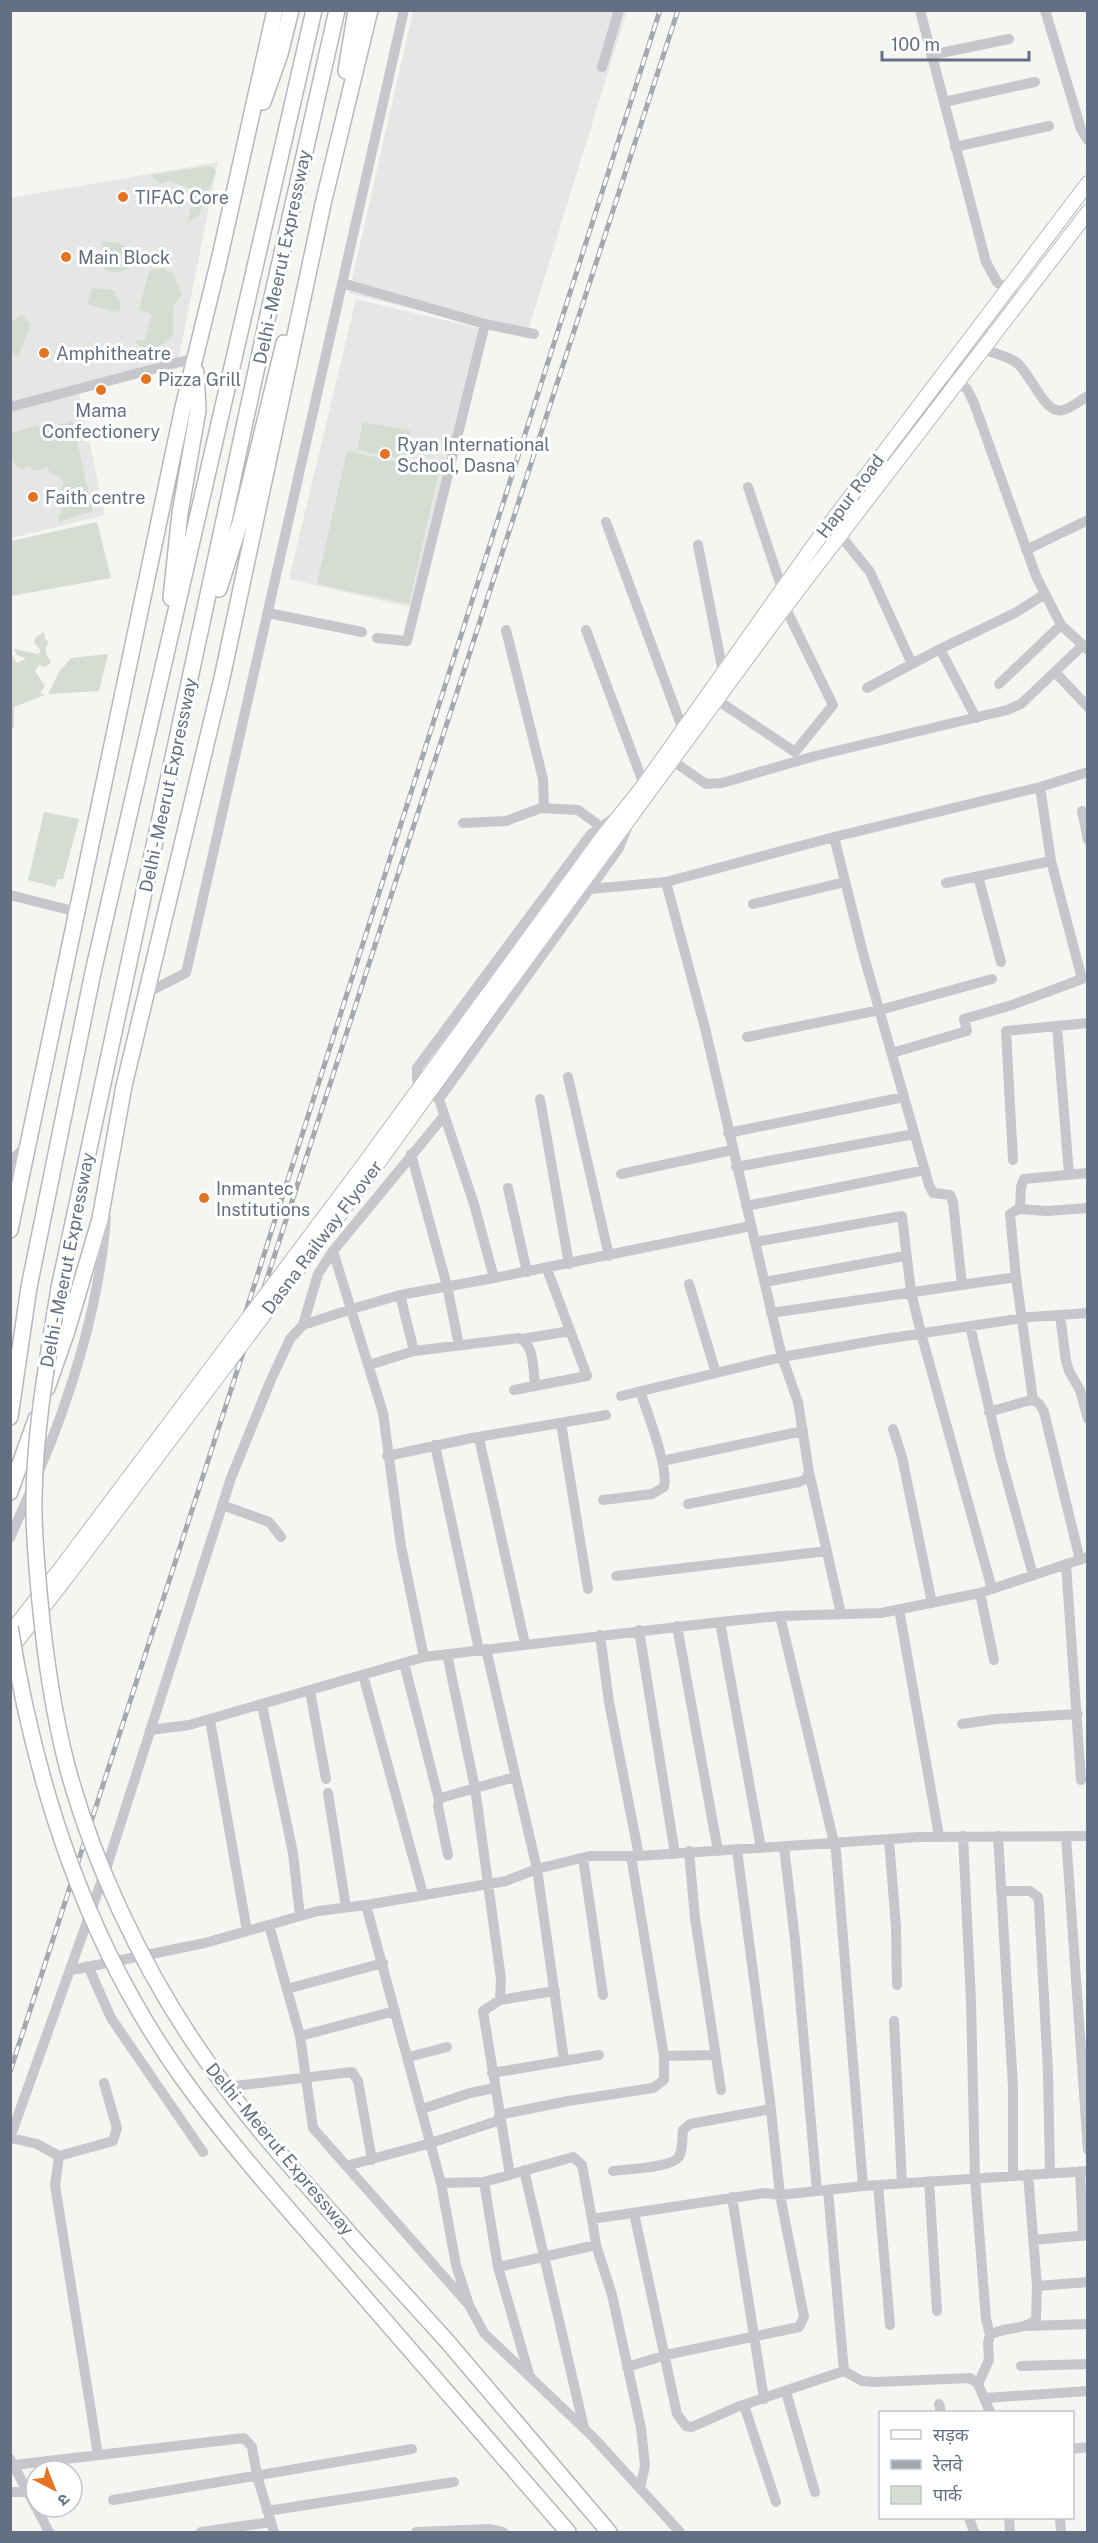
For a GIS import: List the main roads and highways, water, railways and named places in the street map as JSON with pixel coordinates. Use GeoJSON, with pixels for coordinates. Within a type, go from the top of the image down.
{"type":"FeatureCollection","features":[{"type":"Feature","properties":{"kind":"highway"},"geometry":{"type":"LineString","coordinates":[[10,1230],[16,1172],[28,1144],[183,407],[242,161],[275,10]]}},
{"type":"Feature","properties":{"kind":"highway"},"geometry":{"type":"LineString","coordinates":[[242,161],[280,54],[291,10]]}},
{"type":"Feature","properties":{"kind":"highway","name":"Delhi - Meerut Expressway"},"geometry":{"type":"LineString","coordinates":[[10,1417],[29,1287],[93,972],[314,10]]}},
{"type":"Feature","properties":{"kind":"highway","name":"Delhi - Meerut Expressway"},"geometry":{"type":"LineString","coordinates":[[337,10],[268,317],[58,1288],[41,1414],[34,1495],[35,1546],[43,1632],[66,1761],[98,1860],[157,1981],[196,2047],[243,2109],[357,2242],[446,2340],[609,2532]]}},
{"type":"Feature","properties":{"kind":"highway"},"geometry":{"type":"LineString","coordinates":[[192,675],[240,523],[272,384],[323,204],[356,10]]}},
{"type":"Feature","properties":{"kind":"highway"},"geometry":{"type":"LineString","coordinates":[[10,1492],[67,1331],[100,1219],[124,1086],[222,678],[323,204],[370,10]]}},
{"type":"Feature","properties":{"kind":"highway"},"geometry":{"type":"LineString","coordinates":[[164,667],[180,513],[198,410],[195,358]]}},
{"type":"Feature","properties":{"kind":"highway","name":"Delhi - Meerut Expressway"},"geometry":{"type":"LineString","coordinates":[[10,1627],[21,1692],[48,1801],[80,1892],[139,2011],[181,2075],[226,2135],[568,2532]]}},
{"type":"Feature","properties":{"kind":"main road","name":"Hapur Road"},"geometry":{"type":"LineString","coordinates":[[625,817],[644,785],[782,589],[1088,183]]}},
{"type":"Feature","properties":{"kind":"main road","name":"Hapur Road"},"geometry":{"type":"LineString","coordinates":[[625,817],[673,760],[785,607],[1088,212]]}},
{"type":"Feature","properties":{"kind":"main road","name":"Dasna Railway Flyover"},"geometry":{"type":"LineString","coordinates":[[10,1632],[625,817]]}},
{"type":"Feature","properties":{"kind":"main road","name":"Dasna Railway Flyover"},"geometry":{"type":"LineString","coordinates":[[10,1650],[373,1170],[598,852]]}},
{"type":"Feature","properties":{"kind":"railway"},"geometry":{"type":"LineString","coordinates":[[233,1352],[660,10]]}},
{"type":"Feature","properties":{"kind":"railway"},"geometry":{"type":"LineString","coordinates":[[10,2072],[678,10]]}},
{"type":"Feature","properties":{"kind":"place","name":"TIFAC Core"},"geometry":{"type":"Point","coordinates":[123,197]}},
{"type":"Feature","properties":{"kind":"place","name":"Main Block"},"geometry":{"type":"Point","coordinates":[66,257]}},
{"type":"Feature","properties":{"kind":"place","name":"Amphitheatre"},"geometry":{"type":"Point","coordinates":[44,353]}},
{"type":"Feature","properties":{"kind":"place","name":"Pizza Grill"},"geometry":{"type":"Point","coordinates":[146,379]}},
{"type":"Feature","properties":{"kind":"place","name":"Mama Confectionery"},"geometry":{"type":"Point","coordinates":[101,390]}},
{"type":"Feature","properties":{"kind":"place","name":"Ryan International School, Dasna"},"geometry":{"type":"Point","coordinates":[385,454]}},
{"type":"Feature","properties":{"kind":"place","name":"Faith centre"},"geometry":{"type":"Point","coordinates":[33,497]}},
{"type":"Feature","properties":{"kind":"place","name":"Inmantec Institutions"},"geometry":{"type":"Point","coordinates":[204,1198]}}]}
